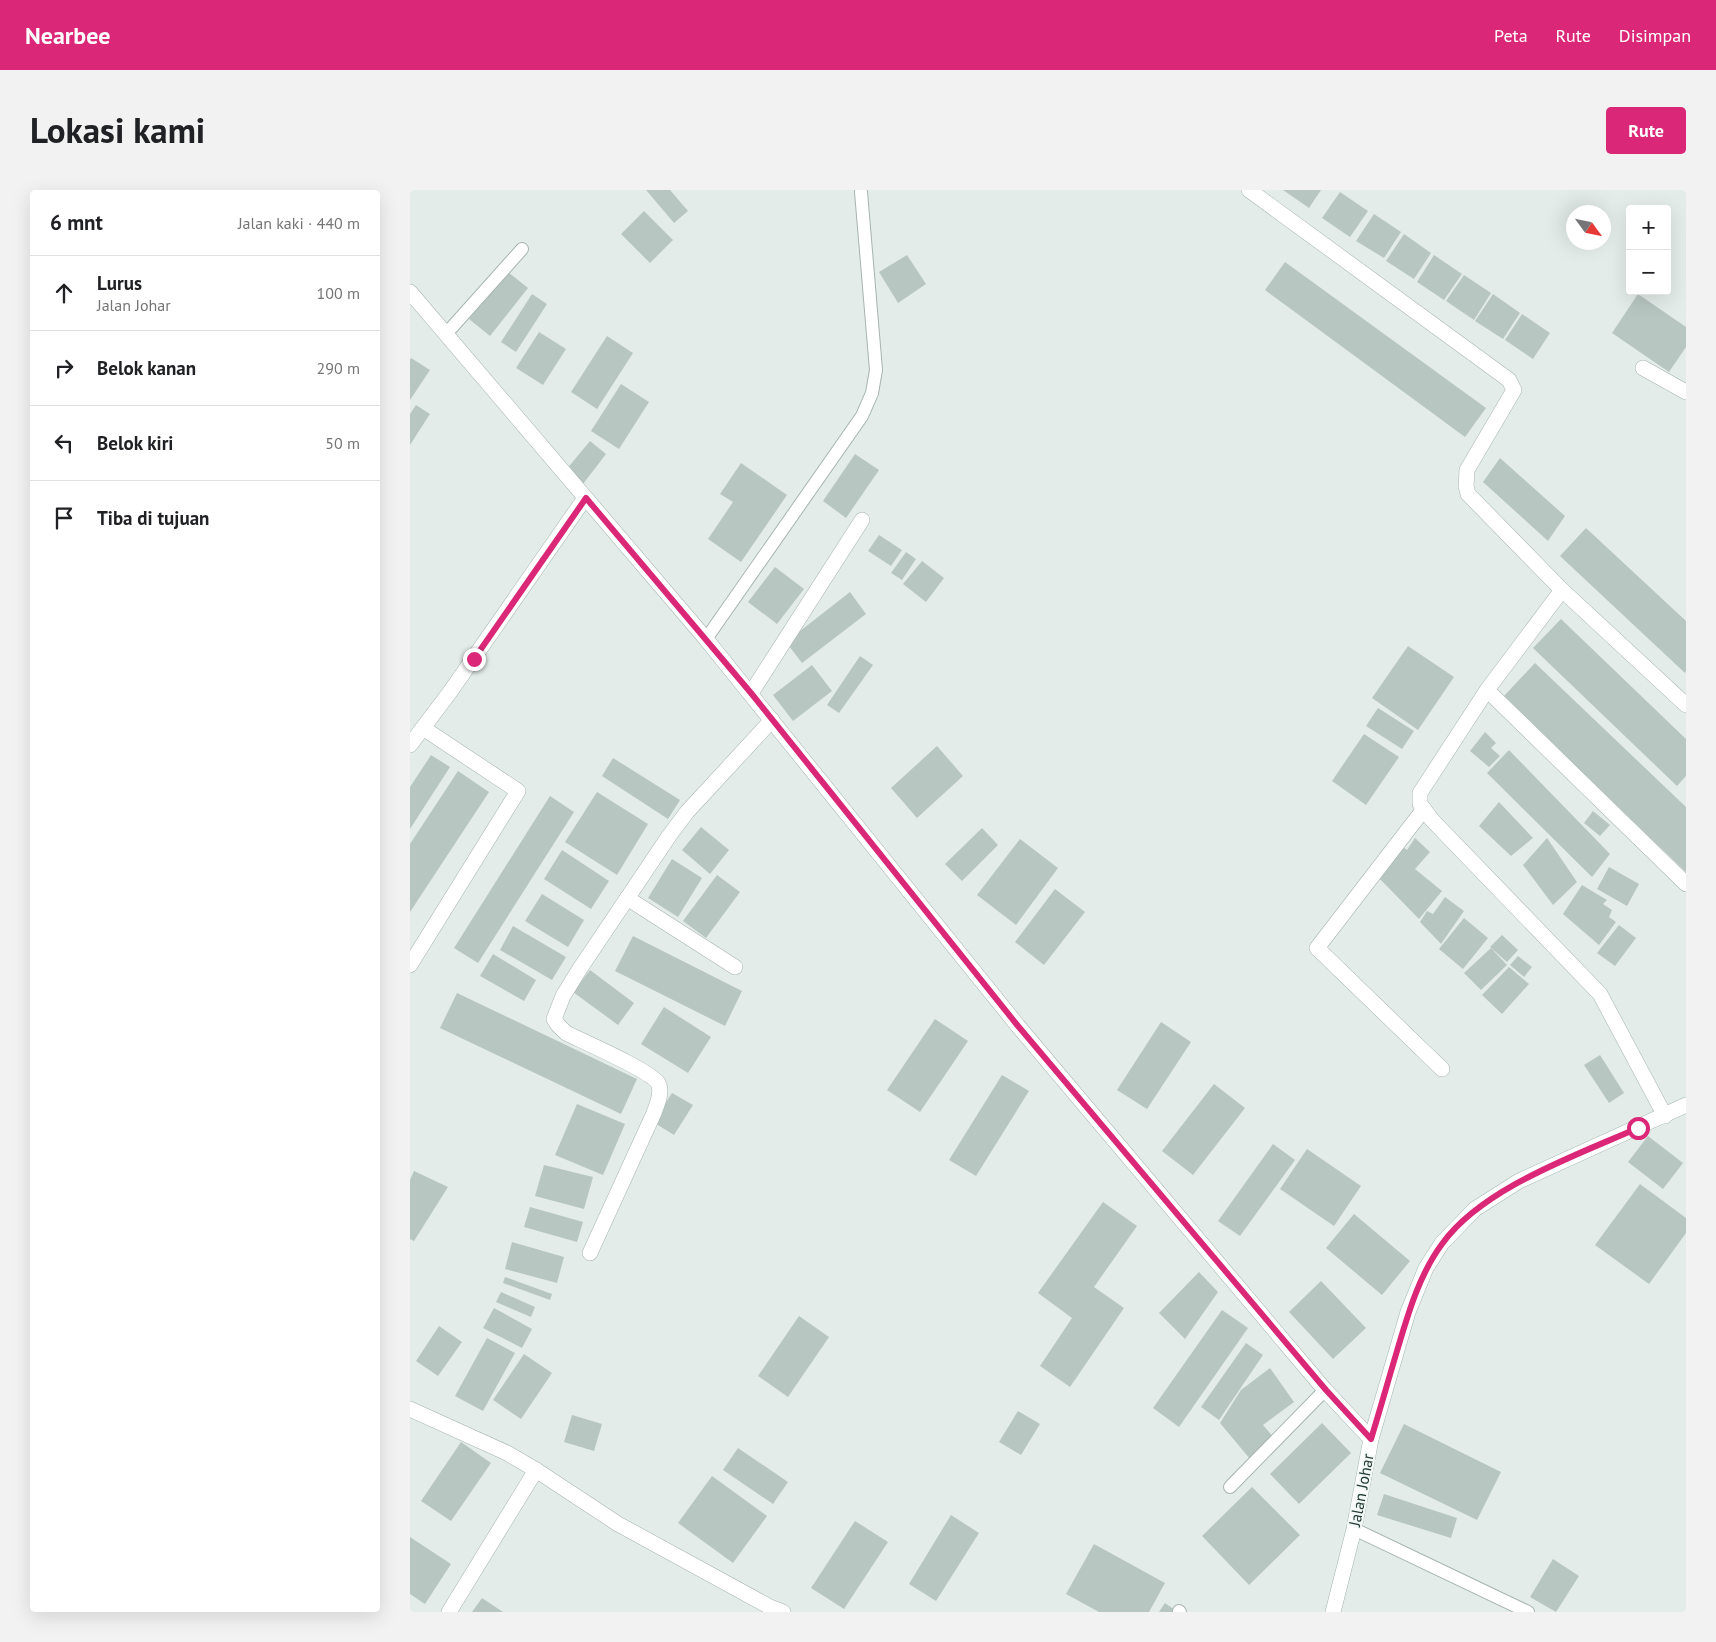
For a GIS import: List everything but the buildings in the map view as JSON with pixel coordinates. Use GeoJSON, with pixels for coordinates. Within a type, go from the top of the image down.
{"type":"FeatureCollection","features":[{"type":"Feature","properties":{"kind":"street"},"geometry":{"type":"LineString","coordinates":[[1249,190],[1509,380],[1514,390],[1467,470],[1466,486],[1468,494],[1562,590],[1686,705]]}},
{"type":"Feature","properties":{"kind":"street"},"geometry":{"type":"LineString","coordinates":[[410,292],[751,693],[1018,1026],[1326,1390],[1371,1439]]}},
{"type":"Feature","properties":{"kind":"street"},"geometry":{"type":"LineString","coordinates":[[1643,368],[1686,392]]}},
{"type":"Feature","properties":{"kind":"street"},"geometry":{"type":"LineString","coordinates":[[410,745],[520,595],[586,498]]}},
{"type":"Feature","properties":{"kind":"street"},"geometry":{"type":"LineString","coordinates":[[751,693],[862,520]]}},
{"type":"Feature","properties":{"kind":"street"},"geometry":{"type":"LineString","coordinates":[[1562,590],[1487,690],[1420,792],[1420,804],[1600,994],[1665,1116]]}},
{"type":"Feature","properties":{"kind":"street"},"geometry":{"type":"LineString","coordinates":[[1487,690],[1686,884]]}},
{"type":"Feature","properties":{"kind":"street"},"geometry":{"type":"LineString","coordinates":[[590,1253],[654,1113],[659,1090],[656,1081],[639,1069],[566,1033],[554,1019],[563,996],[627,898],[687,812],[772,720]]}},
{"type":"Feature","properties":{"kind":"street"},"geometry":{"type":"LineString","coordinates":[[410,965],[518,790],[423,728]]}},
{"type":"Feature","properties":{"kind":"street"},"geometry":{"type":"LineString","coordinates":[[1424,808],[1317,948],[1442,1069]]}},
{"type":"Feature","properties":{"kind":"street"},"geometry":{"type":"LineString","coordinates":[[627,898],[735,967]]}},
{"type":"Feature","properties":{"kind":"street","name":"Jalan Johar"},"geometry":{"type":"LineString","coordinates":[[1333,1612],[1354,1529],[1371,1439],[1408,1312],[1426,1268],[1442,1243],[1458,1224],[1475,1210],[1519,1181],[1686,1105]]}},
{"type":"Feature","properties":{"kind":"street"},"geometry":{"type":"LineString","coordinates":[[410,1409],[506,1453],[536,1470],[618,1524],[770,1607],[783,1612]]}},
{"type":"Feature","properties":{"kind":"street"},"geometry":{"type":"LineString","coordinates":[[449,1612],[536,1470]]}},
{"type":"Feature","properties":{"kind":"lane"},"geometry":{"type":"LineString","coordinates":[[706,639],[862,416],[872,393],[876,370],[861,192]]}},
{"type":"Feature","properties":{"kind":"lane"},"geometry":{"type":"LineString","coordinates":[[446,334],[522,249]]}},
{"type":"Feature","properties":{"kind":"lane"},"geometry":{"type":"LineString","coordinates":[[1230,1487],[1326,1390]]}},
{"type":"Feature","properties":{"kind":"lane"},"geometry":{"type":"LineString","coordinates":[[1354,1529],[1528,1612]]}},
{"type":"Feature","properties":{"kind":"route"},"geometry":{"type":"LineString","coordinates":[[474,659],[586,498],[751,693],[1018,1026],[1326,1390],[1371,1439],[1408,1312],[1426,1268],[1442,1243],[1458,1224],[1475,1210],[1519,1181],[1638,1128]]}}]}
